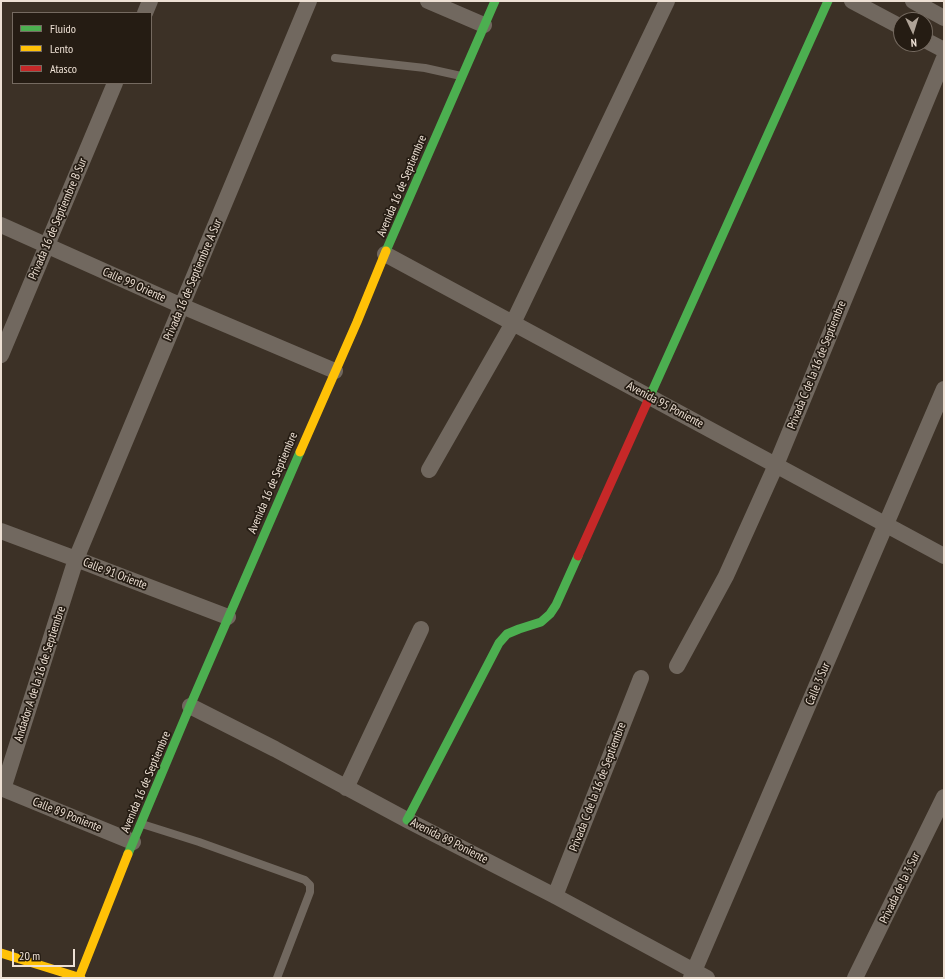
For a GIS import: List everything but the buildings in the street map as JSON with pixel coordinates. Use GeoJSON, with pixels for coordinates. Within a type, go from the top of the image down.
{"type":"FeatureCollection","features":[{"type":"Feature","properties":{"kind":"main road","name":"Avenida 16 de Septiembre"},"geometry":{"type":"LineString","coordinates":[[80,978],[133,842],[190,706],[495,1]]}},
{"type":"Feature","properties":{"kind":"main road"},"geometry":{"type":"LineString","coordinates":[[407,820],[499,643],[507,634],[541,622],[550,614],[556,605],[828,1]]}},
{"type":"Feature","properties":{"kind":"main road"},"geometry":{"type":"LineString","coordinates":[[1,953],[80,978]]}},
{"type":"Feature","properties":{"kind":"street"},"geometry":{"type":"LineString","coordinates":[[145,12],[150,1]]}},
{"type":"Feature","properties":{"kind":"street","name":"Privada 16 de Septiembre A Sur"},"geometry":{"type":"LineString","coordinates":[[76,559],[309,1]]}},
{"type":"Feature","properties":{"kind":"street"},"geometry":{"type":"LineString","coordinates":[[428,1],[484,25]]}},
{"type":"Feature","properties":{"kind":"street"},"geometry":{"type":"LineString","coordinates":[[429,470],[513,323],[667,1]]}},
{"type":"Feature","properties":{"kind":"street"},"geometry":{"type":"LineString","coordinates":[[852,1],[893,23]]}},
{"type":"Feature","properties":{"kind":"street"},"geometry":{"type":"LineString","coordinates":[[919,2],[944,18]]}},
{"type":"Feature","properties":{"kind":"street"},"geometry":{"type":"LineString","coordinates":[[933,44],[944,50]]}},
{"type":"Feature","properties":{"kind":"street","name":"Privada C de la 16 de Septiembre"},"geometry":{"type":"LineString","coordinates":[[677,666],[726,576],[776,465],[944,58]]}},
{"type":"Feature","properties":{"kind":"street","name":"Privada 16 de Septiembre B Sur"},"geometry":{"type":"LineString","coordinates":[[1,355],[115,84]]}},
{"type":"Feature","properties":{"kind":"street","name":"Calle 99 Oriente"},"geometry":{"type":"LineString","coordinates":[[1,225],[182,306],[335,371]]}},
{"type":"Feature","properties":{"kind":"street","name":"Avenida 95 Poniente"},"geometry":{"type":"LineString","coordinates":[[385,254],[944,556]]}},
{"type":"Feature","properties":{"kind":"street","name":"Calle 3 Sur"},"geometry":{"type":"LineString","coordinates":[[698,976],[886,524],[944,389]]}},
{"type":"Feature","properties":{"kind":"street","name":"Calle 91 Oriente"},"geometry":{"type":"LineString","coordinates":[[1,531],[228,617]]}},
{"type":"Feature","properties":{"kind":"street","name":"Andador A de la 16 de Septiembre"},"geometry":{"type":"LineString","coordinates":[[2,789],[76,559]]}},
{"type":"Feature","properties":{"kind":"street"},"geometry":{"type":"LineString","coordinates":[[346,788],[421,629]]}},
{"type":"Feature","properties":{"kind":"street","name":"Privada C de la 16 de Septiembre"},"geometry":{"type":"LineString","coordinates":[[555,896],[641,678]]}},
{"type":"Feature","properties":{"kind":"street","name":"Avenida 89 Poniente"},"geometry":{"type":"LineString","coordinates":[[190,706],[555,896],[698,976]]}},
{"type":"Feature","properties":{"kind":"street","name":"Calle 89 Poniente"},"geometry":{"type":"LineString","coordinates":[[2,789],[133,842]]}},
{"type":"Feature","properties":{"kind":"street","name":"Privada de la 3 Sur"},"geometry":{"type":"LineString","coordinates":[[855,978],[944,797]]}},
{"type":"Feature","properties":{"kind":"lane"},"geometry":{"type":"LineString","coordinates":[[335,58],[425,68],[462,76]]}},
{"type":"Feature","properties":{"kind":"lane"},"geometry":{"type":"LineString","coordinates":[[141,823],[305,880],[310,885],[310,892],[277,978]]}},
{"type":"Feature","properties":{"kind":"traffic: fast"},"geometry":{"type":"LineString","coordinates":[[386,251],[495,1]]}},
{"type":"Feature","properties":{"kind":"traffic: fast"},"geometry":{"type":"LineString","coordinates":[[650,396],[828,1]]}},
{"type":"Feature","properties":{"kind":"traffic: fast"},"geometry":{"type":"LineString","coordinates":[[128,854],[190,706],[300,452]]}},
{"type":"Feature","properties":{"kind":"traffic: fast"},"geometry":{"type":"LineString","coordinates":[[407,820],[499,643],[507,634],[541,622],[550,614],[556,605],[578,556]]}},
{"type":"Feature","properties":{"kind":"traffic: slow"},"geometry":{"type":"LineString","coordinates":[[300,452],[357,322],[386,251]]}},
{"type":"Feature","properties":{"kind":"traffic: slow"},"geometry":{"type":"LineString","coordinates":[[79,978],[128,854]]}},
{"type":"Feature","properties":{"kind":"traffic: slow"},"geometry":{"type":"LineString","coordinates":[[1,953],[81,978]]}},
{"type":"Feature","properties":{"kind":"traffic: jam"},"geometry":{"type":"LineString","coordinates":[[578,556],[650,396]]}}]}
